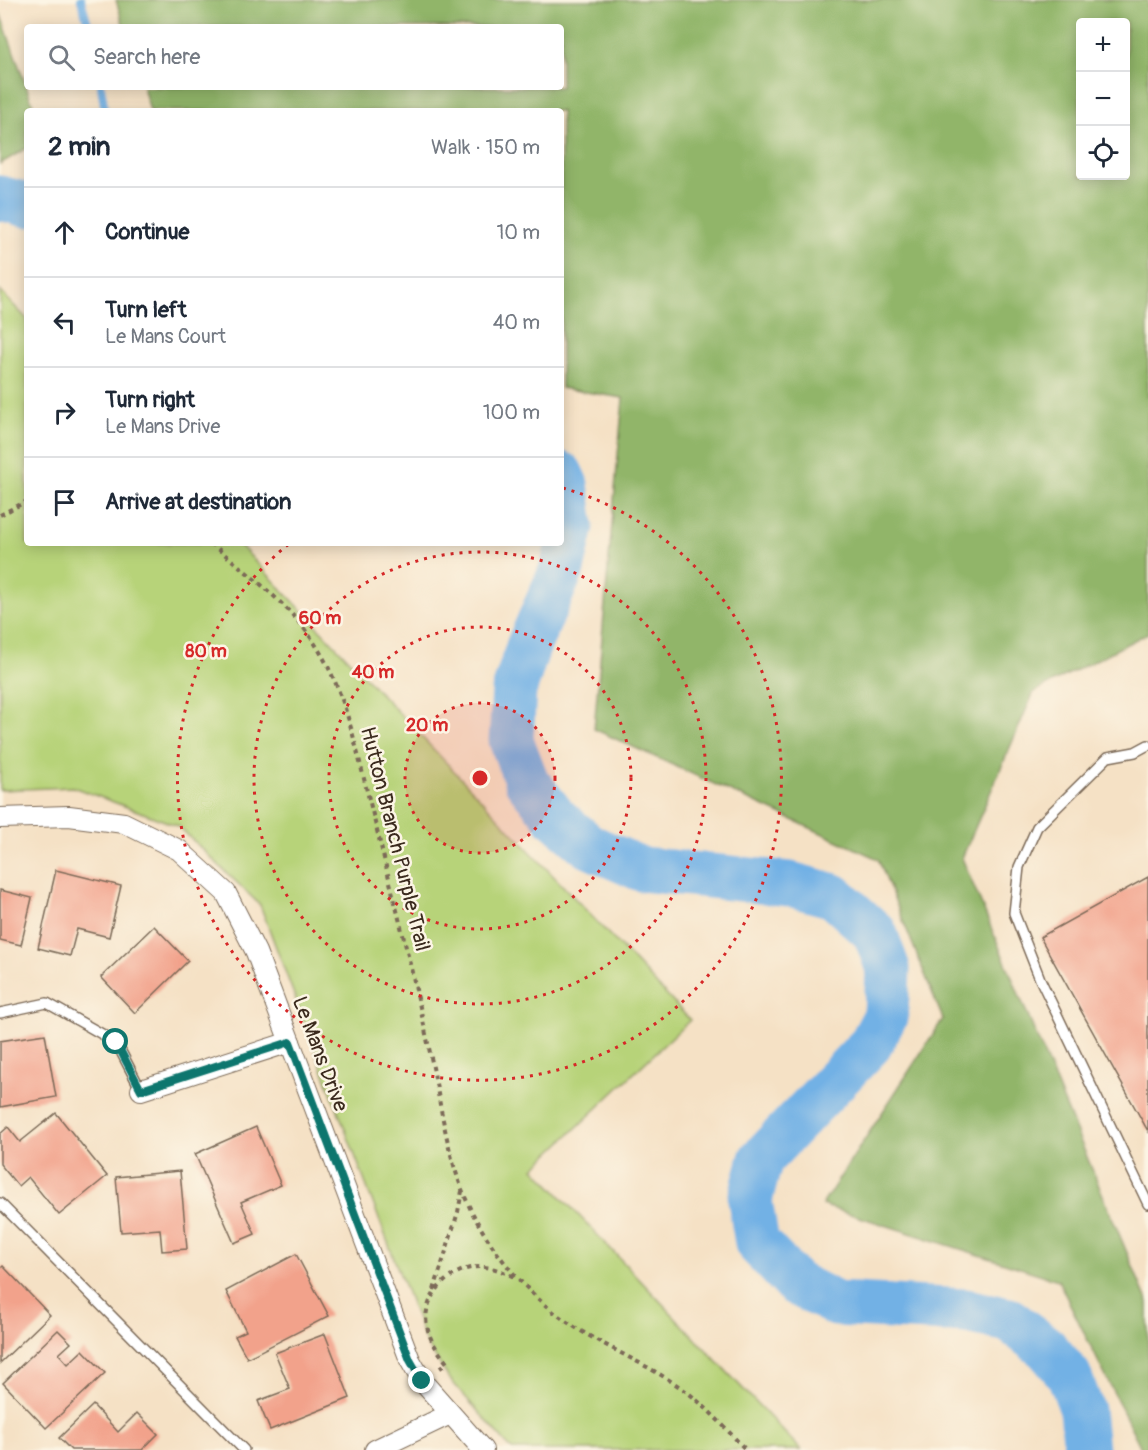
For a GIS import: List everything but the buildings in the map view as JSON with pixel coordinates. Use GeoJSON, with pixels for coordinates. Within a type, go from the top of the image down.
{"type":"FeatureCollection","features":[{"type":"Feature","properties":{"kind":"street","name":"Le Mans Drive"},"geometry":{"type":"LineString","coordinates":[[0,818],[69,816],[124,823],[179,850],[226,892],[256,952],[410,1360],[422,1381],[483,1450]]}},
{"type":"Feature","properties":{"kind":"street"},"geometry":{"type":"LineString","coordinates":[[141,1090],[290,1042]]}},
{"type":"Feature","properties":{"kind":"street"},"geometry":{"type":"LineString","coordinates":[[375,1450],[450,1414]]}},
{"type":"Feature","properties":{"kind":"lane"},"geometry":{"type":"LineString","coordinates":[[1148,745],[1135,752],[1108,757],[1037,827],[1019,867],[1014,913],[1040,979],[1148,1204]]}},
{"type":"Feature","properties":{"kind":"lane"},"geometry":{"type":"LineString","coordinates":[[0,1013],[47,1003],[116,1042],[141,1090]]}},
{"type":"Feature","properties":{"kind":"lane"},"geometry":{"type":"LineString","coordinates":[[0,1203],[244,1450]]}},
{"type":"Feature","properties":{"kind":"path"},"geometry":{"type":"LineString","coordinates":[[0,515],[24,503]]}},
{"type":"Feature","properties":{"kind":"path","name":"Hutton Branch Purple Trail"},"geometry":{"type":"LineString","coordinates":[[215,546],[275,597],[298,620],[335,679],[408,949],[452,1154],[462,1190],[485,1232],[517,1278],[550,1310],[579,1330],[663,1376],[688,1393],[747,1450]]}},
{"type":"Feature","properties":{"kind":"path","name":"Hutton Branch Purple Trail"},"geometry":{"type":"LineString","coordinates":[[422,1381],[447,1364],[433,1346],[427,1324],[428,1307],[458,1212],[462,1190]]}},
{"type":"Feature","properties":{"kind":"path","name":"Hutton Branch Purple Trail"},"geometry":{"type":"LineString","coordinates":[[433,1294],[445,1281],[459,1272],[478,1266],[499,1269],[517,1278]]}},
{"type":"Feature","properties":{"kind":"green space"},"geometry":{"type":"Polygon","coordinates":[[[116,0],[1148,0],[1148,633],[1034,692],[962,858],[1148,1303],[1148,1450],[1142,1450],[1058,1280],[822,1205],[943,1019],[878,859],[594,729],[623,398],[564,388],[564,108],[149,108],[144,90],[564,90],[564,24],[123,24],[116,0]]]}},
{"type":"Feature","properties":{"kind":"green space"},"geometry":{"type":"Polygon","coordinates":[[[0,13],[24,80],[24,90],[28,90],[34,108],[24,108],[24,150],[0,164],[0,13]]]}},
{"type":"Feature","properties":{"kind":"green space"},"geometry":{"type":"Polygon","coordinates":[[[0,291],[24,316],[24,546],[241,546],[690,1020],[534,1168],[801,1450],[512,1450],[448,1377],[426,1343],[260,905],[178,826],[73,787],[0,790],[0,291]]]}},
{"type":"Feature","properties":{"kind":"waterway"},"geometry":{"type":"LineString","coordinates":[[81,0],[88,24]]}},
{"type":"Feature","properties":{"kind":"waterway"},"geometry":{"type":"LineString","coordinates":[[102,90],[104,108]]}},
{"type":"Feature","properties":{"kind":"waterway"},"geometry":{"type":"LineString","coordinates":[[0,198],[24,204]]}},
{"type":"Feature","properties":{"kind":"waterway"},"geometry":{"type":"LineString","coordinates":[[564,481],[572,526],[562,569],[528,647],[514,691],[511,740],[527,782],[556,818],[589,846],[641,869],[790,884],[834,896],[875,933],[888,969],[886,1015],[870,1045],[761,1159],[750,1200],[757,1243],[795,1283],[836,1304],[966,1311],[1009,1320],[1046,1348],[1069,1375],[1082,1410],[1086,1450]]}},
{"type":"Feature","properties":{"kind":"route"},"geometry":{"type":"LineString","coordinates":[[116,1042],[141,1090],[290,1042],[410,1360],[422,1381]]}}]}
